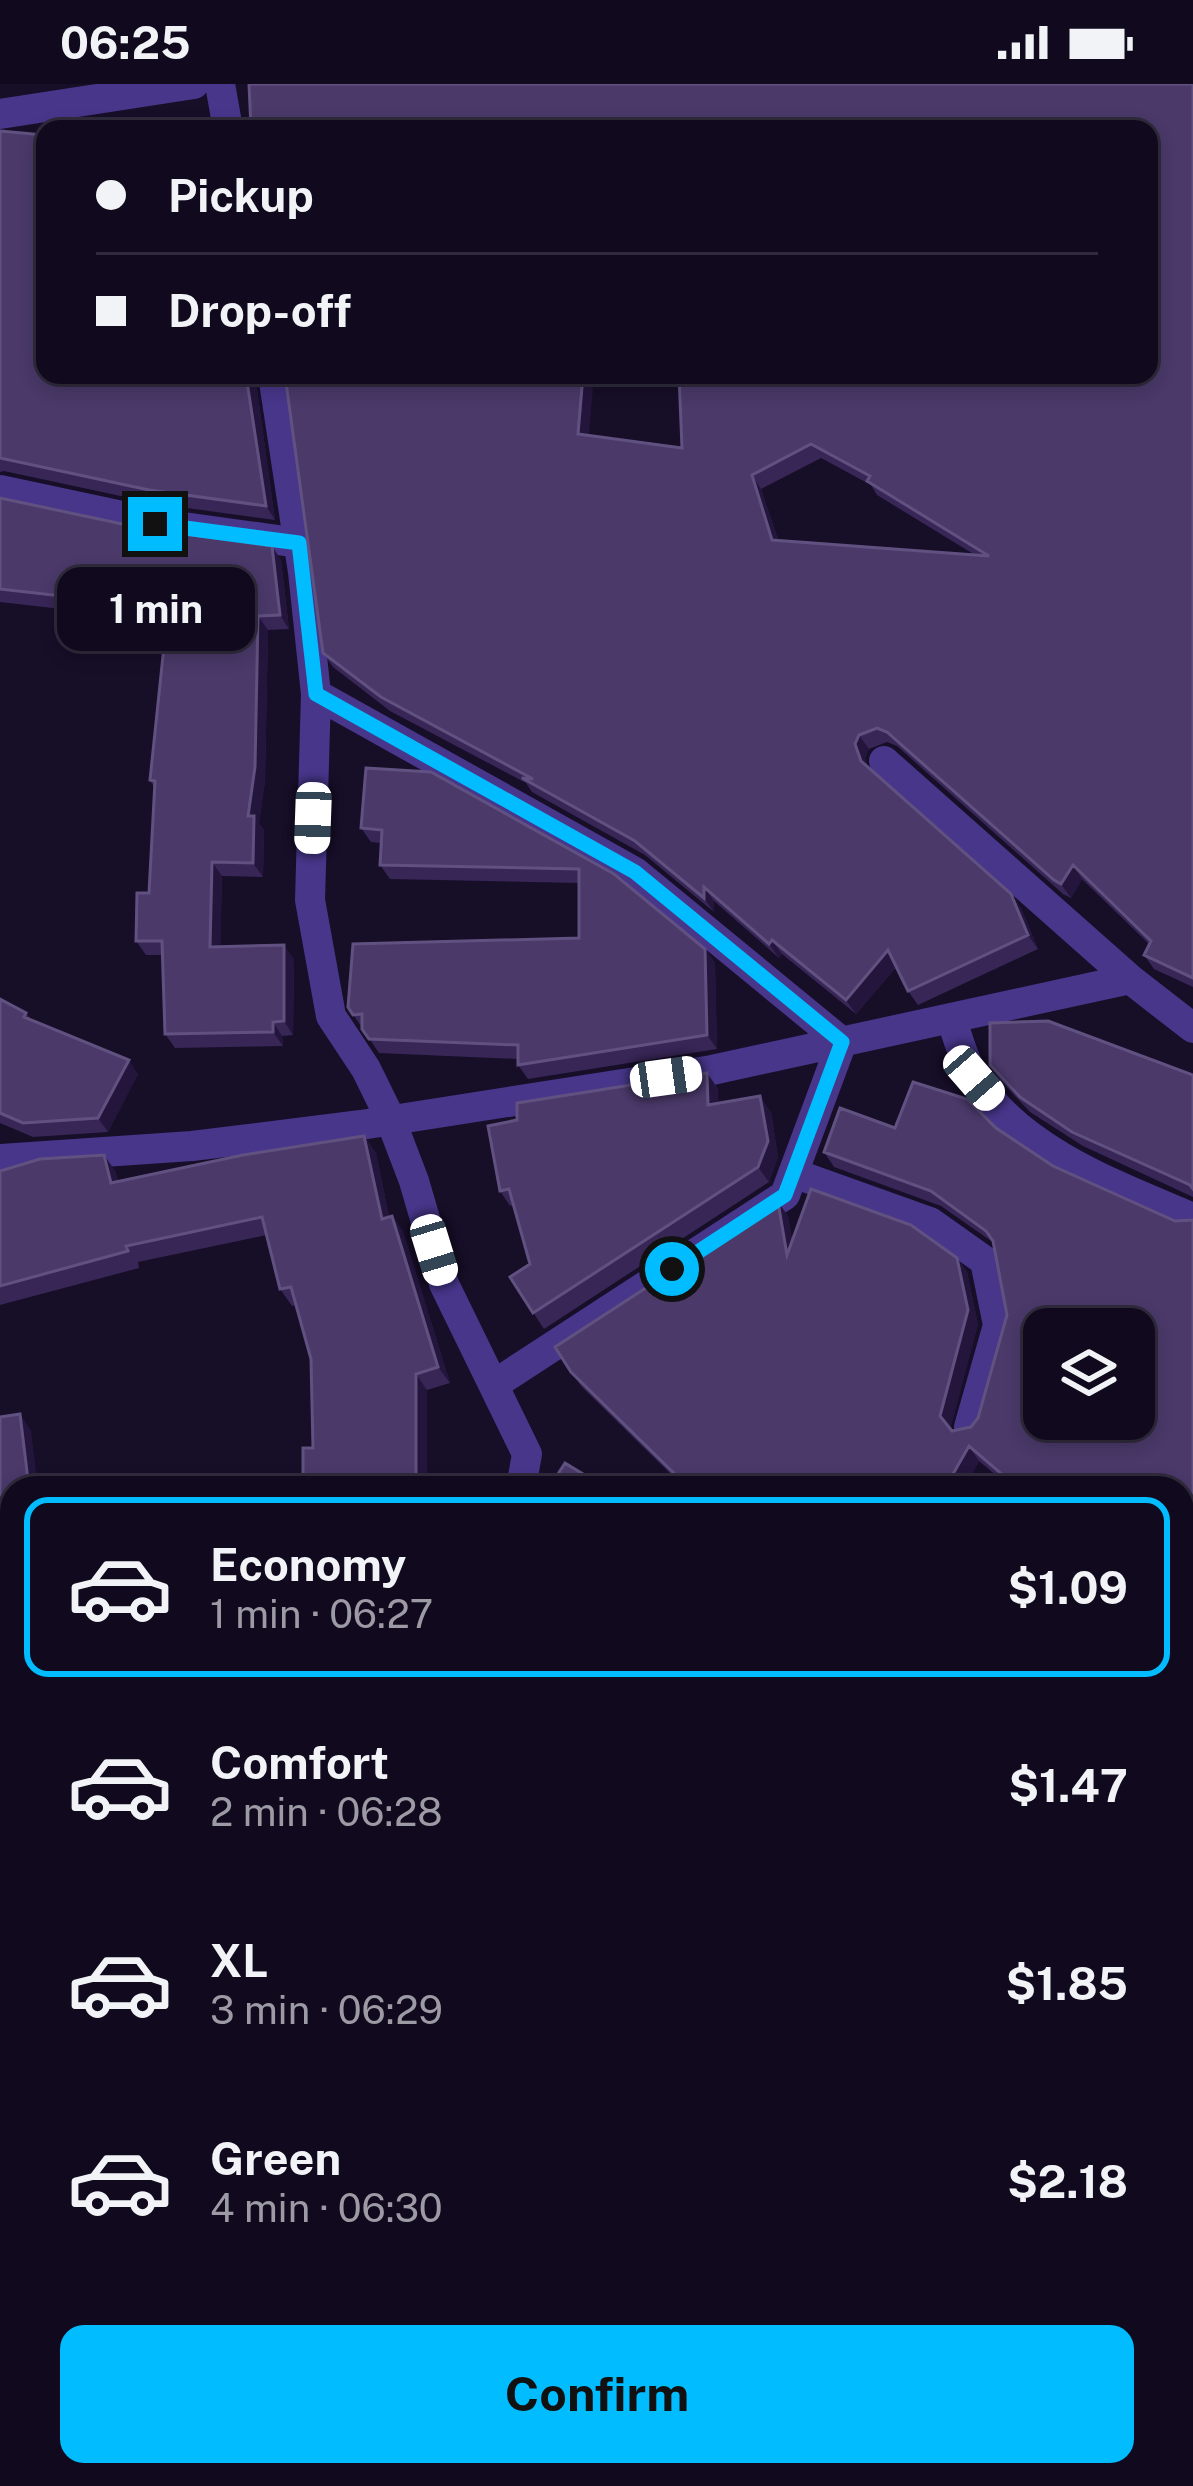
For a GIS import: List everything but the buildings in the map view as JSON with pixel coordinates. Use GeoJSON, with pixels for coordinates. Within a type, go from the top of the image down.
{"type":"FeatureCollection","features":[{"type":"Feature","properties":{"kind":"street"},"geometry":{"type":"LineString","coordinates":[[0,114],[194,84]]}},
{"type":"Feature","properties":{"kind":"street"},"geometry":{"type":"LineString","coordinates":[[220,84],[226,120]]}},
{"type":"Feature","properties":{"kind":"street"},"geometry":{"type":"LineString","coordinates":[[274,384],[316,694],[310,900],[331,1016],[366,1069],[390,1118],[414,1180],[444,1284],[527,1454],[523,1476]]}},
{"type":"Feature","properties":{"kind":"street"},"geometry":{"type":"LineString","coordinates":[[0,490],[155,524],[299,543]]}},
{"type":"Feature","properties":{"kind":"street"},"geometry":{"type":"LineString","coordinates":[[316,694],[635,872],[842,1042]]}},
{"type":"Feature","properties":{"kind":"street"},"geometry":{"type":"LineString","coordinates":[[884,760],[1130,979],[1193,1028]]}},
{"type":"Feature","properties":{"kind":"street"},"geometry":{"type":"LineString","coordinates":[[0,1160],[192,1146],[361,1125],[712,1070],[1130,979]]}},
{"type":"Feature","properties":{"kind":"street"},"geometry":{"type":"LineString","coordinates":[[951,1018],[974,1078],[1008,1117],[1056,1153],[1193,1218]]}},
{"type":"Feature","properties":{"kind":"street"},"geometry":{"type":"LineString","coordinates":[[495,1384],[785,1195],[842,1042]]}},
{"type":"Feature","properties":{"kind":"street"},"geometry":{"type":"LineString","coordinates":[[793,1173],[930,1222],[985,1261],[998,1324],[969,1427]]}},
{"type":"Feature","properties":{"kind":"route"},"geometry":{"type":"LineString","coordinates":[[155,524],[299,543],[316,694],[635,872],[842,1042],[785,1195],[672,1269]]}}]}
